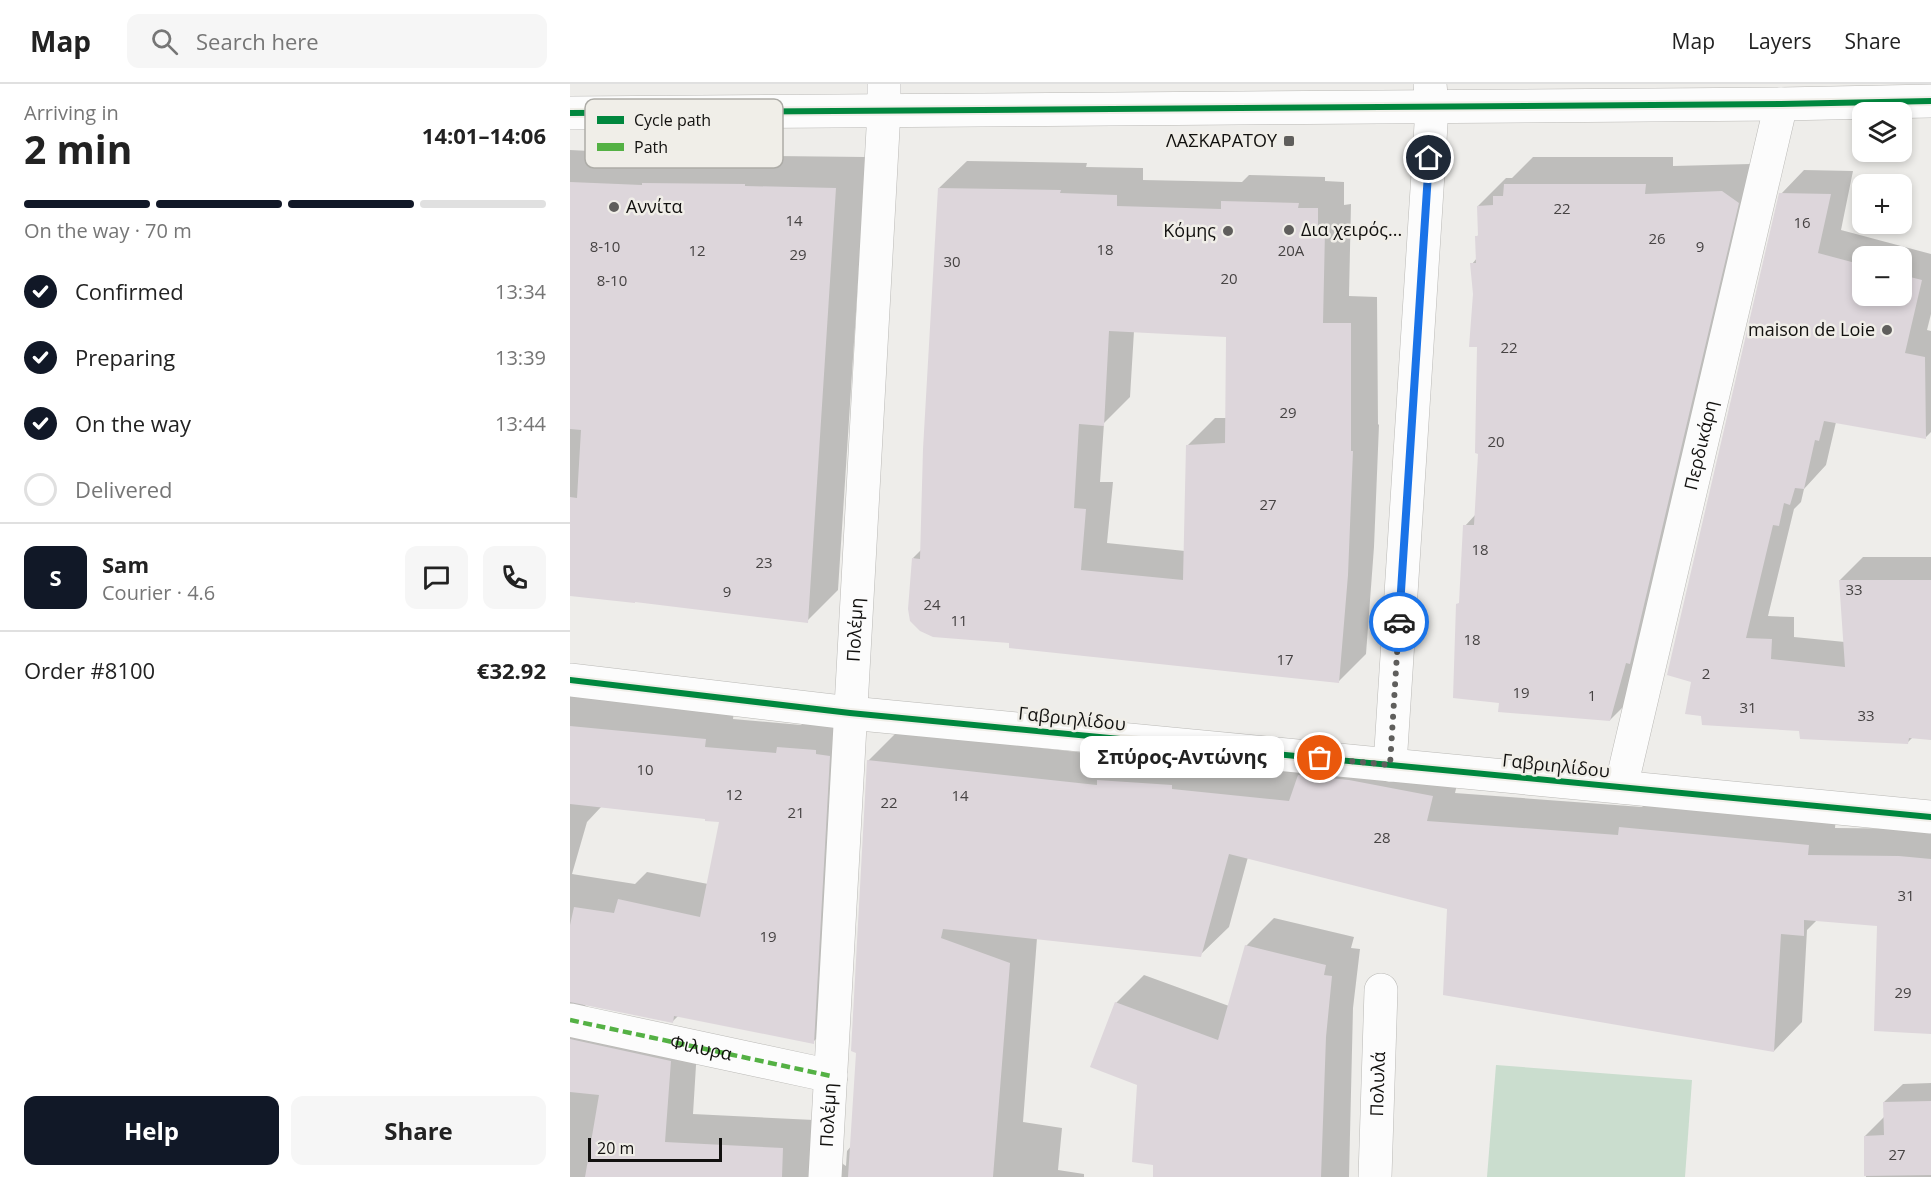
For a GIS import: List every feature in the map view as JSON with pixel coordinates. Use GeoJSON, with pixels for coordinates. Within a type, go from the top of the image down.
{"type":"FeatureCollection","features":[{"type":"Feature","properties":{"kind":"street"},"geometry":{"type":"LineString","coordinates":[[1390,765],[1431,95]]}},
{"type":"Feature","properties":{"kind":"street"},"geometry":{"type":"LineString","coordinates":[[783,102],[884,97],[1431,95],[1781,104],[1931,101]]}},
{"type":"Feature","properties":{"kind":"street","name":"Πολέμη"},"geometry":{"type":"LineString","coordinates":[[825,1177],[884,97]]}},
{"type":"Feature","properties":{"kind":"street","name":"Περδικάρη"},"geometry":{"type":"LineString","coordinates":[[1621,787],[1781,104]]}},
{"type":"Feature","properties":{"kind":"street"},"geometry":{"type":"LineString","coordinates":[[570,113],[585,112]]}},
{"type":"Feature","properties":{"kind":"street","name":"Γαβριηλίδου"},"geometry":{"type":"LineString","coordinates":[[570,680],[850,713],[1931,818]]}},
{"type":"Feature","properties":{"kind":"street","name":"Πολυλά"},"geometry":{"type":"LineString","coordinates":[[1375,1177],[1381,990]]}},
{"type":"Feature","properties":{"kind":"street","name":"Φιλυρα"},"geometry":{"type":"LineString","coordinates":[[570,1020],[831,1076]]}},
{"type":"Feature","properties":{"kind":"green space"},"geometry":{"type":"Polygon","coordinates":[[[1496,1065],[1692,1080],[1685,1177],[1487,1177],[1496,1065]]]}},
{"type":"Feature","properties":{"kind":"building"},"geometry":{"type":"Polygon","coordinates":[[[570,182],[642,185],[642,183],[745,184],[745,186],[836,188],[808,623],[570,596],[570,497],[577,498],[581,430],[570,429],[570,182]]]}},
{"type":"Feature","properties":{"kind":"building"},"geometry":{"type":"Polygon","coordinates":[[[1504,184],[1646,184],[1645,194],[1722,191],[1739,203],[1630,664],[1626,663],[1610,721],[1498,712],[1499,703],[1453,698],[1456,604],[1459,603],[1463,525],[1474,525],[1478,454],[1475,453],[1477,347],[1469,347],[1473,294],[1470,263],[1476,263],[1477,206],[1493,205],[1493,196],[1503,196],[1504,184]]]}},
{"type":"Feature","properties":{"kind":"building"},"geometry":{"type":"Polygon","coordinates":[[[938,188],[1061,190],[1060,193],[1117,195],[1117,206],[1221,209],[1221,201],[1299,203],[1298,208],[1318,208],[1318,231],[1325,231],[1323,323],[1351,323],[1351,451],[1353,451],[1348,575],[1339,683],[1009,648],[1009,643],[933,637],[920,631],[910,621],[908,609],[912,558],[920,559],[923,449],[938,188]],[[1109,331],[1104,426],[1079,424],[1074,508],[1086,509],[1081,570],[1183,580],[1186,445],[1225,443],[1226,337],[1109,331]]]}},
{"type":"Feature","properties":{"kind":"building"},"geometry":{"type":"Polygon","coordinates":[[[1779,193],[1831,194],[1818,253],[1852,262],[1852,306],[1912,306],[1912,278],[1922,280],[1905,353],[1925,357],[1926,439],[1824,421],[1819,441],[1815,440],[1804,489],[1795,488],[1790,505],[1784,503],[1779,526],[1773,525],[1746,638],[1772,639],[1771,659],[1845,667],[1839,580],[1931,580],[1931,740],[1909,738],[1908,744],[1800,739],[1799,731],[1702,725],[1701,716],[1685,714],[1691,682],[1667,675],[1779,193]]]}},
{"type":"Feature","properties":{"kind":"building"},"geometry":{"type":"Polygon","coordinates":[[[570,726],[706,739],[705,747],[776,753],[777,747],[816,750],[816,754],[830,756],[814,1044],[674,1016],[673,1023],[570,1002],[570,925],[574,907],[614,913],[618,899],[700,917],[719,822],[570,804],[570,726]]]}},
{"type":"Feature","properties":{"kind":"building"},"geometry":{"type":"Polygon","coordinates":[[[867,760],[1097,785],[1097,780],[1172,785],[1172,789],[1289,801],[1298,775],[1349,780],[1433,796],[1427,821],[1618,835],[1619,827],[1809,845],[1808,855],[1899,856],[1931,859],[1931,1034],[1874,1031],[1877,926],[1804,920],[1804,936],[1781,934],[1774,1052],[1443,995],[1447,909],[1229,854],[1201,957],[943,929],[941,938],[1010,963],[993,1177],[848,1177],[856,1053],[851,1051],[867,760]]]}},
{"type":"Feature","properties":{"kind":"building"},"geometry":{"type":"Polygon","coordinates":[[[1245,945],[1326,965],[1324,975],[1332,976],[1326,1037],[1321,1177],[1153,1177],[1153,1165],[1132,1162],[1137,1085],[1090,1067],[1115,1002],[1218,1040],[1245,945]]]}},
{"type":"Feature","properties":{"kind":"building"},"geometry":{"type":"Polygon","coordinates":[[[570,1039],[671,1061],[665,1142],[783,1148],[782,1177],[585,1177],[599,1095],[570,1092],[570,1039]]]}},
{"type":"Feature","properties":{"kind":"building"},"geometry":{"type":"Polygon","coordinates":[[[1931,1101],[1931,1175],[1864,1176],[1864,1136],[1884,1135],[1883,1102],[1931,1101]]]}},
{"type":"Feature","properties":{"kind":"marked path"},"geometry":{"type":"LineString","coordinates":[[570,1020],[831,1076]]}},
{"type":"Feature","properties":{"kind":"cycle path"},"geometry":{"type":"LineString","coordinates":[[783,111],[1931,101]]}},
{"type":"Feature","properties":{"kind":"cycle path"},"geometry":{"type":"LineString","coordinates":[[570,113],[585,113]]}},
{"type":"Feature","properties":{"kind":"cycle path"},"geometry":{"type":"LineString","coordinates":[[570,680],[850,713],[1931,817]]}},
{"type":"Feature","properties":{"kind":"way so far"},"geometry":{"type":"LineString","coordinates":[[1320,758],[1390,765],[1399,622]]}},
{"type":"Feature","properties":{"kind":"place","name":"ΛΑΣΚΑΡΑΤΟΥ"},"geometry":{"type":"Point","coordinates":[1289,141]}},
{"type":"Feature","properties":{"kind":"place","name":"Αννίτα"},"geometry":{"type":"Point","coordinates":[614,207]}},
{"type":"Feature","properties":{"kind":"place","name":"Δια χειρός..."},"geometry":{"type":"Point","coordinates":[1289,230]}},
{"type":"Feature","properties":{"kind":"place","name":"Κόμης"},"geometry":{"type":"Point","coordinates":[1228,231]}},
{"type":"Feature","properties":{"kind":"place","name":"maison de Loie"},"geometry":{"type":"Point","coordinates":[1887,330]}},
{"type":"Feature","properties":{"kind":"place","name":"Σπύρος-Αντώνης"},"geometry":{"type":"Point","coordinates":[1320,758]}},
{"type":"Feature","properties":{"kind":"route"},"geometry":{"type":"LineString","coordinates":[[1399,622],[1429,158]]}}]}
